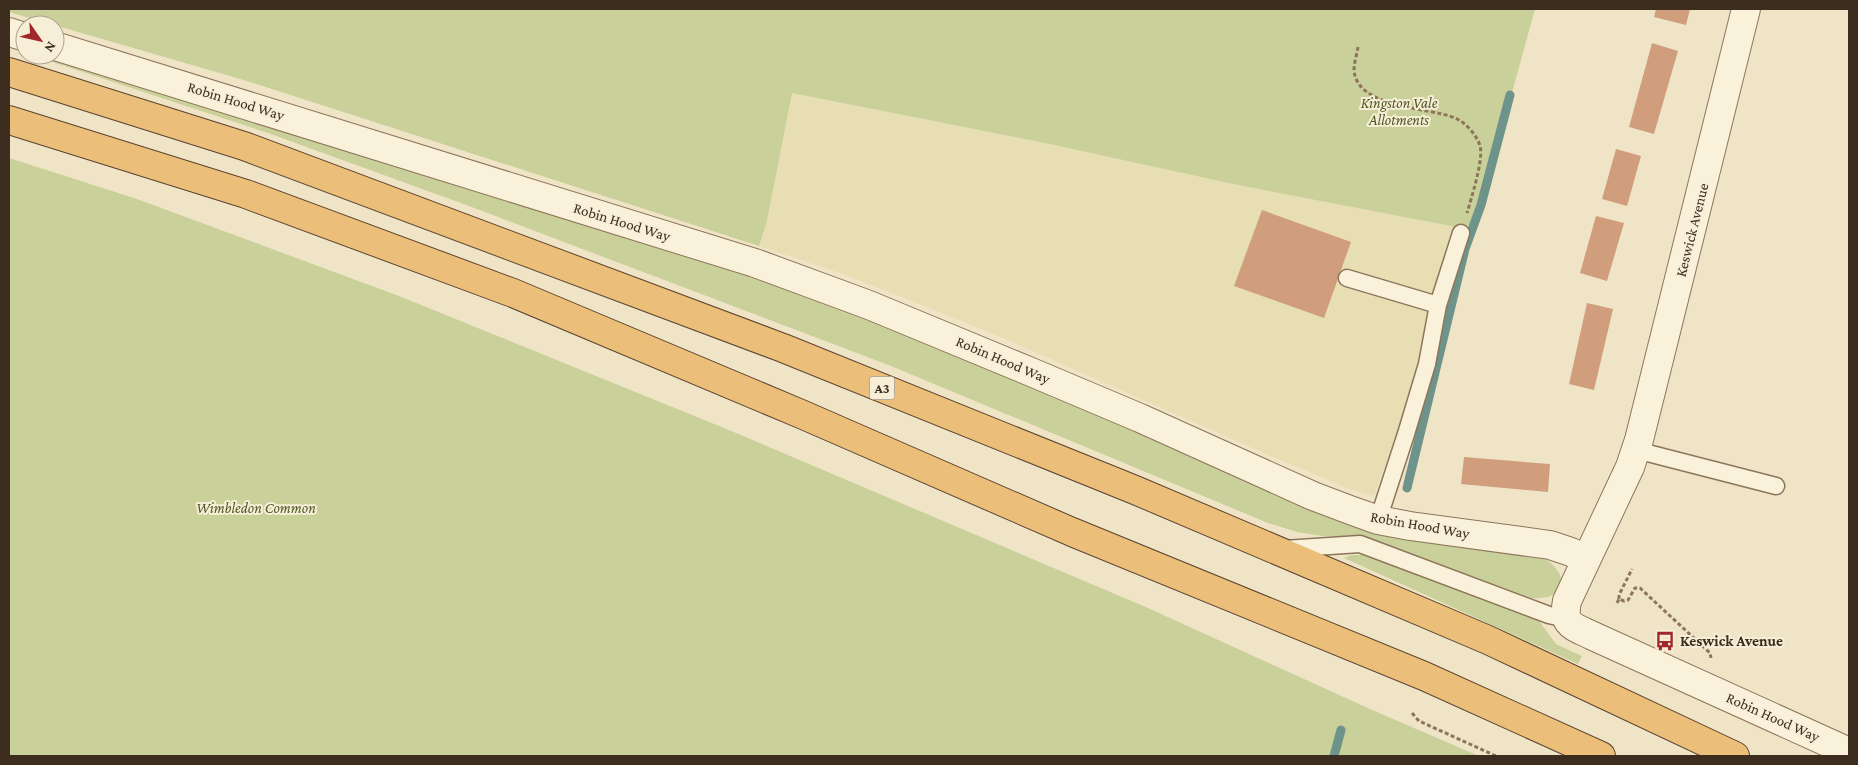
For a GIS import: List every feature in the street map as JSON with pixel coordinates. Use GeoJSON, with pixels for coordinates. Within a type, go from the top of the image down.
{"type":"FeatureCollection","features":[{"type":"Feature","properties":{"kind":"highway","name":"A3"},"geometry":{"type":"LineString","coordinates":[[9,72],[244,146],[784,348],[1135,490],[1488,640],[1735,756]]}},
{"type":"Feature","properties":{"kind":"highway"},"geometry":{"type":"LineString","coordinates":[[9,120],[246,194],[513,293],[801,414],[1072,532],[1424,676],[1601,756]]}},
{"type":"Feature","properties":{"kind":"street","name":"Keswick Avenue"},"geometry":{"type":"LineString","coordinates":[[1586,559],[1636,450],[1746,9]]}},
{"type":"Feature","properties":{"kind":"street","name":"Robin Hood Way"},"geometry":{"type":"LineString","coordinates":[[65,49],[763,266],[869,305],[1004,360],[1140,418],[1313,496],[1378,520],[1550,545],[1586,559]]}},
{"type":"Feature","properties":{"kind":"street"},"geometry":{"type":"LineString","coordinates":[[1566,619],[1567,600],[1586,559]]}},
{"type":"Feature","properties":{"kind":"street","name":"Robin Hood Way"},"geometry":{"type":"LineString","coordinates":[[1566,619],[1570,624],[1593,636],[1849,752]]}},
{"type":"Feature","properties":{"kind":"lane"},"geometry":{"type":"LineString","coordinates":[[1378,520],[1427,364],[1438,306],[1462,233]]}},
{"type":"Feature","properties":{"kind":"lane"},"geometry":{"type":"LineString","coordinates":[[1347,278],[1438,306]]}},
{"type":"Feature","properties":{"kind":"lane"},"geometry":{"type":"LineString","coordinates":[[1636,450],[1776,486]]}},
{"type":"Feature","properties":{"kind":"lane"},"geometry":{"type":"LineString","coordinates":[[1273,549],[1360,544],[1549,615],[1566,619]]}},
{"type":"Feature","properties":{"kind":"path"},"geometry":{"type":"LineString","coordinates":[[1358,47],[1354,71],[1361,87],[1384,102],[1455,118],[1470,128],[1481,146],[1478,175],[1462,233]]}},
{"type":"Feature","properties":{"kind":"path"},"geometry":{"type":"LineString","coordinates":[[1632,569],[1618,600],[1628,600],[1635,588],[1640,588],[1710,653]]}},
{"type":"Feature","properties":{"kind":"path"},"geometry":{"type":"LineString","coordinates":[[1412,713],[1419,721],[1496,756]]}},
{"type":"Feature","properties":{"kind":"shaded area"},"geometry":{"type":"Polygon","coordinates":[[[792,93],[1045,143],[1233,184],[1456,227],[1404,413],[1374,496],[1352,490],[1268,455],[1001,337],[843,274],[759,246],[767,221],[792,93]]]}},
{"type":"Feature","properties":{"kind":"green space","name":"Kingston Vale Allotments"},"geometry":{"type":"Polygon","coordinates":[[[9,9],[1535,9],[1476,224],[1456,227],[1233,184],[1045,143],[792,93],[767,221],[759,246],[247,81],[65,28],[65,15],[19,15],[9,12],[9,9]]]}},
{"type":"Feature","properties":{"kind":"green space"},"geometry":{"type":"Polygon","coordinates":[[[65,60],[746,275],[865,315],[1404,538],[1539,556],[1558,571],[1561,586],[1557,592],[1550,596],[1539,598],[1526,597],[1364,537],[1322,536],[1297,532],[1268,523],[891,366],[469,206],[268,133],[61,65],[65,65],[65,60]]]}},
{"type":"Feature","properties":{"kind":"green space","name":"Wimbledon Common"},"geometry":{"type":"Polygon","coordinates":[[[9,158],[137,199],[399,296],[729,430],[1148,608],[1370,709],[1479,756],[9,756],[9,158]]]}},
{"type":"Feature","properties":{"kind":"green space"},"geometry":{"type":"Polygon","coordinates":[[[1351,555],[1362,555],[1529,615],[1539,621],[1556,644],[1582,656],[1578,664],[1344,558],[1351,555]]]}},
{"type":"Feature","properties":{"kind":"building"},"geometry":{"type":"Polygon","coordinates":[[[1656,9],[1690,9],[1686,25],[1654,17],[1656,9]]]}},
{"type":"Feature","properties":{"kind":"building"},"geometry":{"type":"Polygon","coordinates":[[[1652,43],[1678,51],[1654,134],[1629,127],[1652,43]]]}},
{"type":"Feature","properties":{"kind":"building"},"geometry":{"type":"Polygon","coordinates":[[[1616,149],[1641,156],[1627,206],[1602,199],[1616,149]]]}},
{"type":"Feature","properties":{"kind":"building"},"geometry":{"type":"Polygon","coordinates":[[[1262,210],[1351,242],[1324,318],[1234,286],[1262,210]]]}},
{"type":"Feature","properties":{"kind":"building"},"geometry":{"type":"Polygon","coordinates":[[[1596,216],[1624,223],[1607,281],[1580,273],[1596,216]]]}},
{"type":"Feature","properties":{"kind":"building"},"geometry":{"type":"Polygon","coordinates":[[[1587,303],[1613,309],[1594,390],[1569,384],[1587,303]]]}},
{"type":"Feature","properties":{"kind":"building"},"geometry":{"type":"Polygon","coordinates":[[[1464,457],[1550,464],[1548,492],[1461,484],[1464,457]]]}},
{"type":"Feature","properties":{"kind":"waterway"},"geometry":{"type":"LineString","coordinates":[[1407,488],[1465,249],[1481,205],[1510,95]]}},
{"type":"Feature","properties":{"kind":"waterway"},"geometry":{"type":"LineString","coordinates":[[1334,756],[1341,730]]}},
{"type":"Feature","properties":{"kind":"place","name":"Keswick Avenue"},"geometry":{"type":"Point","coordinates":[1665,641]}}]}
